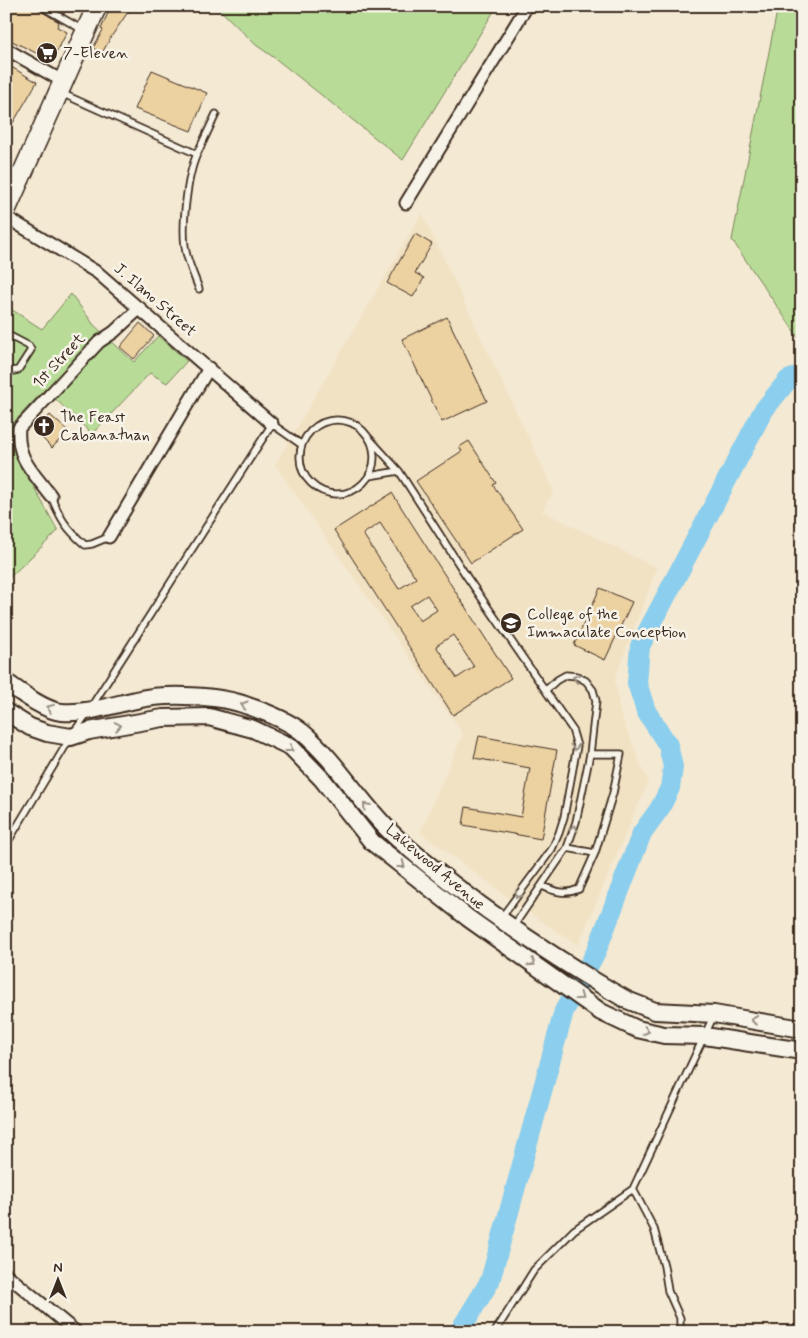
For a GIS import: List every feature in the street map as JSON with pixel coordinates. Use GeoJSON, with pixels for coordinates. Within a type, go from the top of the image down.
{"type":"FeatureCollection","features":[{"type":"Feature","properties":{"kind":"main road"},"geometry":{"type":"LineString","coordinates":[[6,210],[13,175],[62,88],[97,6]]}},
{"type":"Feature","properties":{"kind":"main road","name":"Lakewood Avenue"},"geometry":{"type":"LineString","coordinates":[[6,682],[30,700],[60,712],[89,710],[137,699],[164,696],[217,699],[246,705],[278,718],[302,731],[327,756],[364,803],[396,838],[506,924],[569,966],[627,1000],[655,1011],[714,1014],[802,1029]]}},
{"type":"Feature","properties":{"kind":"main road","name":"Lakewood Avenue"},"geometry":{"type":"LineString","coordinates":[[6,712],[30,727],[47,733],[71,737],[89,731],[163,718],[210,717],[253,729],[291,747],[322,779],[372,842],[468,918],[601,1012],[637,1029],[664,1035],[705,1036],[802,1051]]}},
{"type":"Feature","properties":{"kind":"street"},"geometry":{"type":"LineString","coordinates":[[406,204],[527,6]]}},
{"type":"Feature","properties":{"kind":"street"},"geometry":{"type":"LineString","coordinates":[[6,49],[62,88]]}},
{"type":"Feature","properties":{"kind":"street","name":"J. Ilano Street"},"geometry":{"type":"LineString","coordinates":[[6,217],[98,273],[272,424]]}},
{"type":"Feature","properties":{"kind":"street","name":"1st Street"},"geometry":{"type":"LineString","coordinates":[[51,496],[22,458],[17,442],[19,428],[99,342],[114,332],[140,308]]}},
{"type":"Feature","properties":{"kind":"street"},"geometry":{"type":"LineString","coordinates":[[109,537],[209,368]]}},
{"type":"Feature","properties":{"kind":"street"},"geometry":{"type":"LineString","coordinates":[[6,1274],[76,1332]]}},
{"type":"Feature","properties":{"kind":"lane"},"geometry":{"type":"LineString","coordinates":[[41,6],[85,31]]}},
{"type":"Feature","properties":{"kind":"lane"},"geometry":{"type":"LineString","coordinates":[[62,88],[197,154]]}},
{"type":"Feature","properties":{"kind":"lane"},"geometry":{"type":"LineString","coordinates":[[199,289],[186,256],[187,189],[193,163],[216,114]]}},
{"type":"Feature","properties":{"kind":"lane"},"geometry":{"type":"LineString","coordinates":[[6,334],[29,346],[30,350],[18,370],[13,371],[6,368]]}},
{"type":"Feature","properties":{"kind":"lane"},"geometry":{"type":"LineString","coordinates":[[369,438],[373,451],[373,464],[369,476],[360,486],[348,493],[334,494],[321,491],[310,483],[302,471],[300,458],[302,445],[308,434],[317,426],[334,421],[351,423],[361,430],[369,438],[399,472],[467,577],[572,729],[577,746],[564,817],[559,833],[552,849],[506,924]]}},
{"type":"Feature","properties":{"kind":"lane"},"geometry":{"type":"LineString","coordinates":[[6,845],[71,737],[272,424],[302,445]]}},
{"type":"Feature","properties":{"kind":"lane"},"geometry":{"type":"LineString","coordinates":[[369,476],[399,472]]}},
{"type":"Feature","properties":{"kind":"lane"},"geometry":{"type":"LineString","coordinates":[[51,496],[61,520],[85,545],[109,537]]}},
{"type":"Feature","properties":{"kind":"lane"},"geometry":{"type":"LineString","coordinates":[[506,924],[542,886],[567,848],[576,822],[590,754],[596,701],[593,690],[586,681],[577,676],[566,676],[557,680],[546,690]]}},
{"type":"Feature","properties":{"kind":"lane"},"geometry":{"type":"LineString","coordinates":[[542,886],[557,892],[570,893],[579,889],[595,853],[613,793],[621,754],[590,754]]}},
{"type":"Feature","properties":{"kind":"lane"},"geometry":{"type":"LineString","coordinates":[[567,848],[595,853]]}},
{"type":"Feature","properties":{"kind":"lane"},"geometry":{"type":"LineString","coordinates":[[495,1332],[534,1270],[574,1230],[633,1189],[714,1014]]}},
{"type":"Feature","properties":{"kind":"lane"},"geometry":{"type":"LineString","coordinates":[[633,1189],[654,1229],[664,1266],[668,1291],[680,1318],[680,1332]]}},
{"type":"Feature","properties":{"kind":"shaded area","name":"College of the Immaculate Conception"},"geometry":{"type":"Polygon","coordinates":[[[422,213],[554,491],[542,511],[657,568],[615,678],[620,713],[648,782],[578,945],[525,910],[420,832],[463,734],[275,465],[422,213]]]}},
{"type":"Feature","properties":{"kind":"green space"},"geometry":{"type":"Polygon","coordinates":[[[216,6],[497,6],[403,160],[256,45],[216,6]]]}},
{"type":"Feature","properties":{"kind":"green space"},"geometry":{"type":"Polygon","coordinates":[[[778,6],[802,6],[802,343],[732,240],[778,6]]]}},
{"type":"Feature","properties":{"kind":"green space"},"geometry":{"type":"Polygon","coordinates":[[[71,294],[94,325],[134,362],[158,336],[187,361],[167,383],[150,373],[92,434],[45,389],[13,423],[13,442],[19,460],[58,531],[6,581],[6,306],[42,329],[71,294]]]}},
{"type":"Feature","properties":{"kind":"building"},"geometry":{"type":"Polygon","coordinates":[[[6,6],[36,6],[39,10],[59,22],[57,27],[67,32],[52,61],[6,38],[6,6]]]}},
{"type":"Feature","properties":{"kind":"building"},"geometry":{"type":"Polygon","coordinates":[[[51,6],[68,6],[64,14],[51,6]]]}},
{"type":"Feature","properties":{"kind":"building"},"geometry":{"type":"Polygon","coordinates":[[[111,6],[132,6],[102,53],[93,48],[103,30],[101,29],[111,6]]]}},
{"type":"Feature","properties":{"kind":"building"},"geometry":{"type":"Polygon","coordinates":[[[6,64],[37,82],[6,135],[6,64]]]}},
{"type":"Feature","properties":{"kind":"building"},"geometry":{"type":"Polygon","coordinates":[[[152,70],[207,93],[191,131],[135,109],[152,70]]]}},
{"type":"Feature","properties":{"kind":"building"},"geometry":{"type":"Polygon","coordinates":[[[415,234],[432,244],[415,273],[424,278],[413,297],[387,283],[415,234]]]}},
{"type":"Feature","properties":{"kind":"building"},"geometry":{"type":"Polygon","coordinates":[[[447,317],[487,401],[442,422],[402,339],[447,317]]]}},
{"type":"Feature","properties":{"kind":"building"},"geometry":{"type":"Polygon","coordinates":[[[140,323],[154,336],[134,359],[120,347],[140,323]]]}},
{"type":"Feature","properties":{"kind":"building"},"geometry":{"type":"Polygon","coordinates":[[[50,415],[68,431],[52,448],[35,431],[50,415]]]}},
{"type":"Feature","properties":{"kind":"building"},"geometry":{"type":"Polygon","coordinates":[[[469,441],[496,483],[493,485],[523,529],[471,563],[416,481],[462,451],[459,447],[469,441]]]}},
{"type":"Feature","properties":{"kind":"building"},"geometry":{"type":"Polygon","coordinates":[[[392,493],[511,678],[453,715],[334,530],[392,493]],[[380,523],[363,534],[399,589],[416,578],[380,523]],[[427,595],[410,606],[420,621],[437,610],[427,595]],[[453,635],[436,646],[457,678],[474,667],[453,635]]]}},
{"type":"Feature","properties":{"kind":"building"},"geometry":{"type":"Polygon","coordinates":[[[600,588],[632,602],[605,660],[574,645],[600,588]]]}},
{"type":"Feature","properties":{"kind":"building"},"geometry":{"type":"Polygon","coordinates":[[[479,736],[557,750],[541,839],[463,825],[466,807],[521,817],[530,768],[474,758],[479,736]]]}},
{"type":"Feature","properties":{"kind":"waterway"},"geometry":{"type":"LineString","coordinates":[[459,1332],[490,1281],[564,1011],[596,952],[642,833],[660,808],[670,788],[673,767],[668,745],[646,711],[637,683],[640,646],[763,411],[788,380],[802,375]]}},
{"type":"Feature","properties":{"kind":"place","name":"7-Eleven"},"geometry":{"type":"Point","coordinates":[47,53]}},
{"type":"Feature","properties":{"kind":"place","name":"The Feast Cabanatuan"},"geometry":{"type":"Point","coordinates":[44,426]}},
{"type":"Feature","properties":{"kind":"place","name":"College of the Immaculate Conception"},"geometry":{"type":"Point","coordinates":[511,623]}}]}
